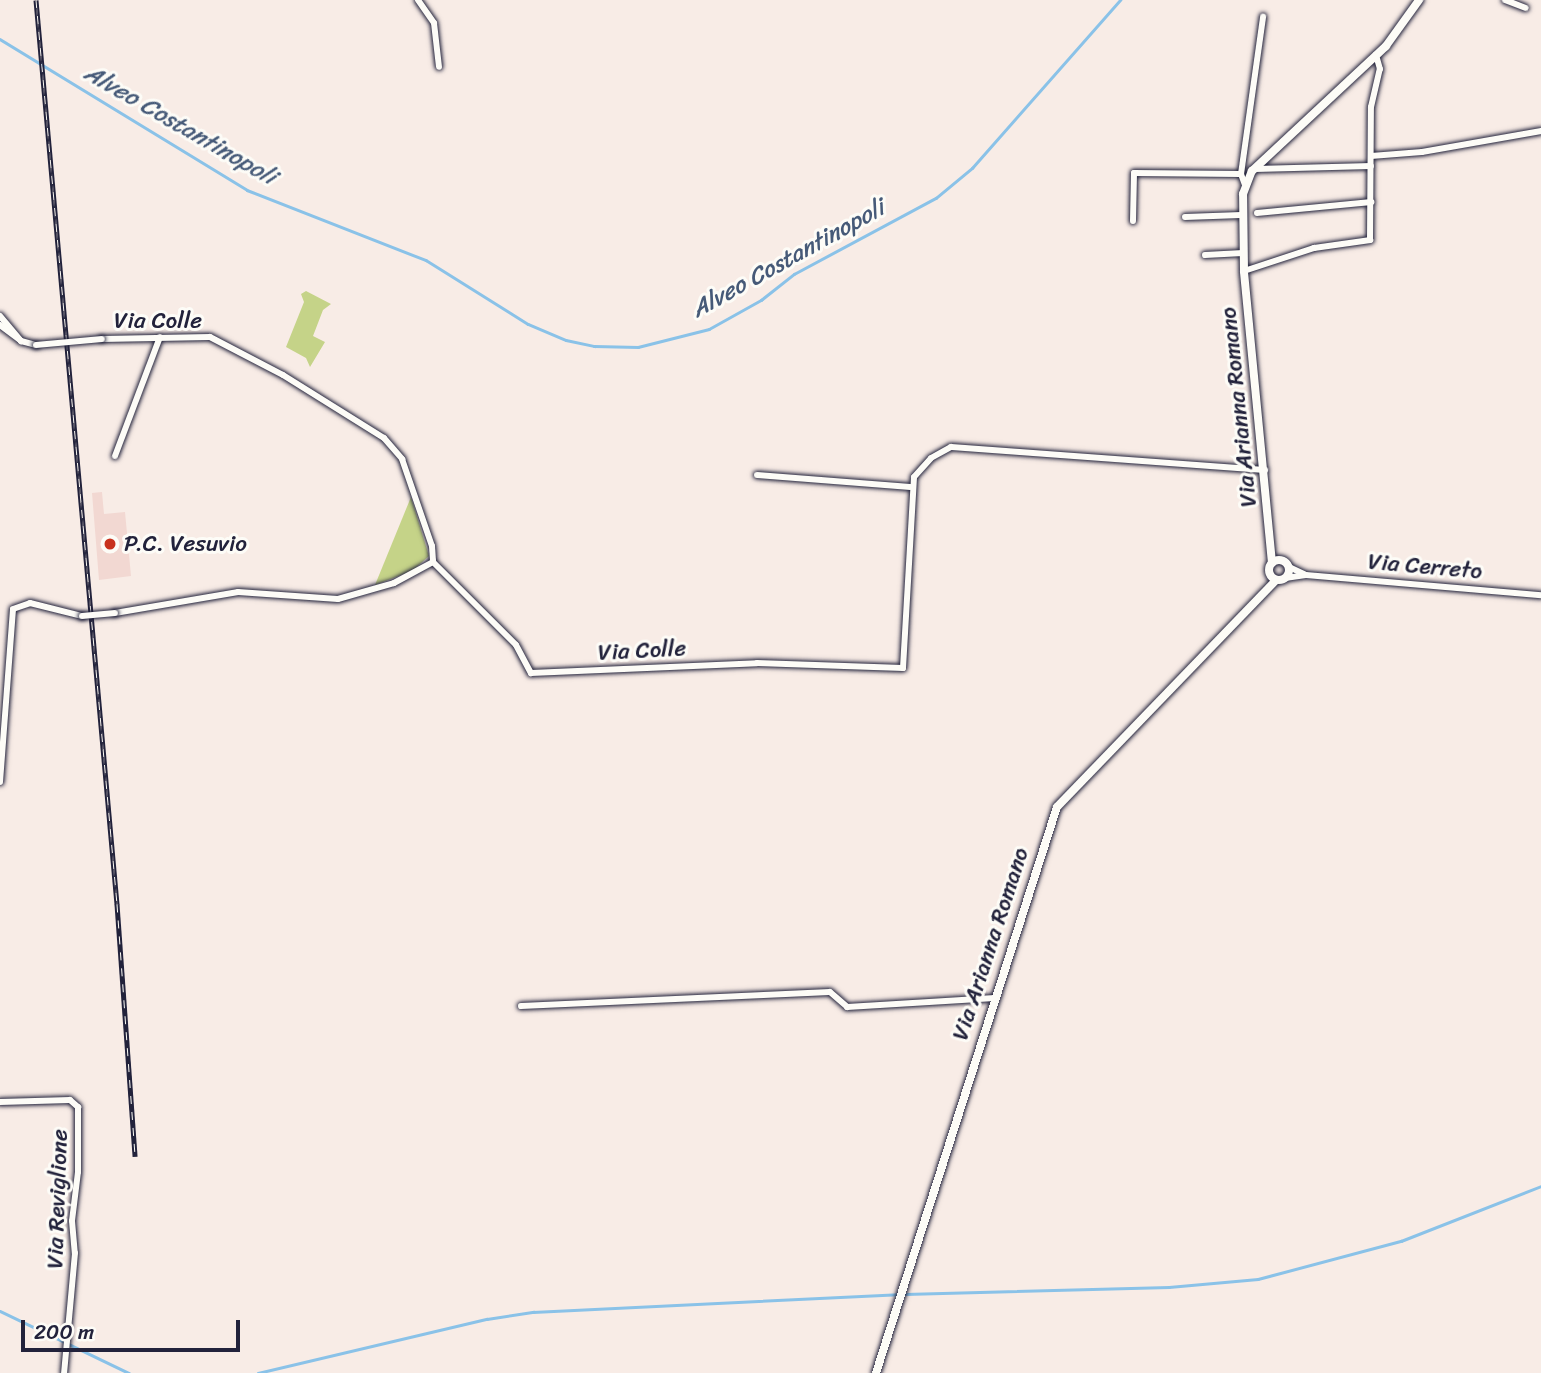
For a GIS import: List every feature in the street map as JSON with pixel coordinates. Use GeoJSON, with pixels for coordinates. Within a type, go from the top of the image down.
{"type":"FeatureCollection","features":[{"type":"Feature","properties":{"kind":"street"},"geometry":{"type":"LineString","coordinates":[[418,0],[434,23],[439,67]]}},
{"type":"Feature","properties":{"kind":"street","name":"Via Arianna Romano"},"geometry":{"type":"LineString","coordinates":[[1258,594],[1270,567],[1272,538],[1242,253],[1241,215],[1245,186],[1255,169],[1376,55],[1419,0]]}},
{"type":"Feature","properties":{"kind":"street"},"geometry":{"type":"LineString","coordinates":[[1505,0],[1526,9]]}},
{"type":"Feature","properties":{"kind":"street"},"geometry":{"type":"LineString","coordinates":[[1245,186],[1241,174],[1263,16]]}},
{"type":"Feature","properties":{"kind":"street"},"geometry":{"type":"LineString","coordinates":[[1244,271],[1314,248],[1370,240],[1371,107],[1380,69],[1376,55]]}},
{"type":"Feature","properties":{"kind":"street"},"geometry":{"type":"LineString","coordinates":[[1371,156],[1422,152],[1541,131]]}},
{"type":"Feature","properties":{"kind":"street"},"geometry":{"type":"LineString","coordinates":[[1255,169],[1371,166]]}},
{"type":"Feature","properties":{"kind":"street"},"geometry":{"type":"LineString","coordinates":[[1133,221],[1135,173],[1241,174]]}},
{"type":"Feature","properties":{"kind":"street"},"geometry":{"type":"LineString","coordinates":[[1257,213],[1371,202]]}},
{"type":"Feature","properties":{"kind":"street"},"geometry":{"type":"LineString","coordinates":[[1185,217],[1241,215]]}},
{"type":"Feature","properties":{"kind":"street"},"geometry":{"type":"LineString","coordinates":[[1205,255],[1242,253]]}},
{"type":"Feature","properties":{"kind":"street"},"geometry":{"type":"LineString","coordinates":[[0,316],[21,341]]}},
{"type":"Feature","properties":{"kind":"street","name":"Via Colle"},"geometry":{"type":"LineString","coordinates":[[0,325],[21,341],[36,345],[102,339],[201,336],[218,341],[283,375],[384,438],[402,459],[432,546],[433,562],[516,645],[531,673],[757,663],[899,670],[906,664],[912,487]]}},
{"type":"Feature","properties":{"kind":"street"},"geometry":{"type":"LineString","coordinates":[[115,456],[160,337]]}},
{"type":"Feature","properties":{"kind":"street"},"geometry":{"type":"LineString","coordinates":[[757,475],[912,487],[923,465],[951,447],[1265,470]]}},
{"type":"Feature","properties":{"kind":"street","name":"Via Arianna Romano"},"geometry":{"type":"LineString","coordinates":[[1272,538],[1286,564]]}},
{"type":"Feature","properties":{"kind":"street"},"geometry":{"type":"LineString","coordinates":[[0,782],[13,609],[30,603],[62,615],[82,616],[238,592],[338,599],[394,583],[433,562]]}},
{"type":"Feature","properties":{"kind":"street"},"geometry":{"type":"LineString","coordinates":[[1286,564],[1281,579],[1270,567],[1286,564]]}},
{"type":"Feature","properties":{"kind":"street","name":"Via Cerreto"},"geometry":{"type":"LineString","coordinates":[[1286,564],[1306,575]]}},
{"type":"Feature","properties":{"kind":"street","name":"Via Cerreto"},"geometry":{"type":"LineString","coordinates":[[1281,579],[1306,575],[1541,594]]}},
{"type":"Feature","properties":{"kind":"street","name":"Via Arianna Romano"},"geometry":{"type":"LineString","coordinates":[[876,1373],[1057,807],[1258,594],[1281,579]]}},
{"type":"Feature","properties":{"kind":"street"},"geometry":{"type":"LineString","coordinates":[[521,1006],[830,992],[847,1007],[995,998]]}},
{"type":"Feature","properties":{"kind":"street","name":"Via Reviglione"},"geometry":{"type":"LineString","coordinates":[[0,1102],[70,1100],[78,1107],[72,1221],[75,1253],[64,1373]]}},
{"type":"Feature","properties":{"kind":"shaded area","name":"P.C. Vesuvio"},"geometry":{"type":"Polygon","coordinates":[[[102,492],[104,514],[125,512],[131,576],[99,580],[92,493],[102,492]]]}},
{"type":"Feature","properties":{"kind":"green space"},"geometry":{"type":"Polygon","coordinates":[[[306,291],[331,304],[323,310],[313,336],[325,342],[310,367],[306,358],[286,347],[304,302],[301,294],[306,291]]]}},
{"type":"Feature","properties":{"kind":"green space"},"geometry":{"type":"Polygon","coordinates":[[[411,497],[429,556],[412,571],[375,585],[411,497]]]}},
{"type":"Feature","properties":{"kind":"waterway","name":"Alveo Costantinopoli"},"geometry":{"type":"LineString","coordinates":[[0,39],[247,190],[426,260],[528,324],[566,340],[594,346],[638,347],[709,329],[761,300],[794,274],[936,198],[972,168],[1120,0]]}},
{"type":"Feature","properties":{"kind":"waterway"},"geometry":{"type":"LineString","coordinates":[[905,1294],[1169,1287],[1258,1279],[1401,1241],[1541,1186]]}},
{"type":"Feature","properties":{"kind":"waterway"},"geometry":{"type":"LineString","coordinates":[[258,1373],[487,1319],[533,1312],[898,1294]]}},
{"type":"Feature","properties":{"kind":"waterway"},"geometry":{"type":"LineString","coordinates":[[0,1311],[129,1373]]}},
{"type":"Feature","properties":{"kind":"railway"},"geometry":{"type":"LineString","coordinates":[[36,0],[117,904],[135,1156]]}},
{"type":"Feature","properties":{"kind":"place","name":"P.C. Vesuvio"},"geometry":{"type":"Point","coordinates":[110,544]}}]}
